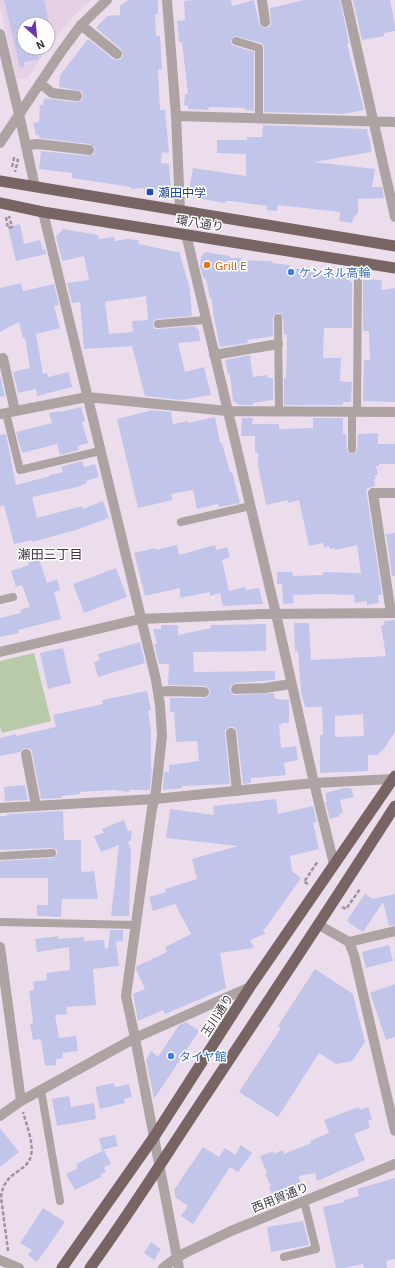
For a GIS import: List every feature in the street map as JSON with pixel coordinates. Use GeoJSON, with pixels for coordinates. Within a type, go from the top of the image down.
{"type":"FeatureCollection","features":[{"type":"Feature","properties":{"kind":"highway","name":"環八通り"},"geometry":{"type":"LineString","coordinates":[[0,181],[395,246]]}},
{"type":"Feature","properties":{"kind":"highway","name":"環八通り"},"geometry":{"type":"LineString","coordinates":[[0,203],[43,212],[395,268]]}},
{"type":"Feature","properties":{"kind":"highway","name":"玉川通り"},"geometry":{"type":"LineString","coordinates":[[62,1268],[154,1137],[250,987],[394,774]]}},
{"type":"Feature","properties":{"kind":"highway"},"geometry":{"type":"LineString","coordinates":[[90,1268],[118,1230],[319,925],[395,806]]}},
{"type":"Feature","properties":{"kind":"street"},"geometry":{"type":"LineString","coordinates":[[0,143],[81,25],[107,0]]}},
{"type":"Feature","properties":{"kind":"street"},"geometry":{"type":"LineString","coordinates":[[166,0],[176,116],[180,210]]}},
{"type":"Feature","properties":{"kind":"street"},"geometry":{"type":"LineString","coordinates":[[262,0],[265,22]]}},
{"type":"Feature","properties":{"kind":"street"},"geometry":{"type":"LineString","coordinates":[[346,0],[373,122],[391,180],[395,217]]}},
{"type":"Feature","properties":{"kind":"street"},"geometry":{"type":"LineString","coordinates":[[81,25],[117,54]]}},
{"type":"Feature","properties":{"kind":"street"},"geometry":{"type":"LineString","coordinates":[[0,34],[20,114],[35,187]]}},
{"type":"Feature","properties":{"kind":"street"},"geometry":{"type":"LineString","coordinates":[[40,83],[52,93],[77,96]]}},
{"type":"Feature","properties":{"kind":"street"},"geometry":{"type":"LineString","coordinates":[[176,116],[395,122]]}},
{"type":"Feature","properties":{"kind":"street"},"geometry":{"type":"LineString","coordinates":[[26,146],[38,144],[88,150]]}},
{"type":"Feature","properties":{"kind":"street"},"geometry":{"type":"LineString","coordinates":[[43,212],[158,692],[162,736],[155,799],[152,808],[126,996],[178,1263]]}},
{"type":"Feature","properties":{"kind":"street"},"geometry":{"type":"LineString","coordinates":[[186,234],[334,864]]}},
{"type":"Feature","properties":{"kind":"street"},"geometry":{"type":"LineString","coordinates":[[214,355],[278,344]]}},
{"type":"Feature","properties":{"kind":"street"},"geometry":{"type":"LineString","coordinates":[[3,358],[7,413],[87,397],[227,411],[395,412]]}},
{"type":"Feature","properties":{"kind":"street"},"geometry":{"type":"LineString","coordinates":[[0,652],[140,619],[276,614],[393,613],[373,493],[395,493]]}},
{"type":"Feature","properties":{"kind":"street"},"geometry":{"type":"LineString","coordinates":[[236,689],[265,688],[291,684]]}},
{"type":"Feature","properties":{"kind":"street"},"geometry":{"type":"LineString","coordinates":[[158,692],[204,692]]}},
{"type":"Feature","properties":{"kind":"street"},"geometry":{"type":"LineString","coordinates":[[231,733],[237,790]]}},
{"type":"Feature","properties":{"kind":"street"},"geometry":{"type":"LineString","coordinates":[[26,754],[36,806]]}},
{"type":"Feature","properties":{"kind":"street"},"geometry":{"type":"LineString","coordinates":[[0,808],[155,799],[394,774]]}},
{"type":"Feature","properties":{"kind":"street"},"geometry":{"type":"LineString","coordinates":[[319,925],[349,942],[354,954],[395,1131]]}},
{"type":"Feature","properties":{"kind":"street"},"geometry":{"type":"LineString","coordinates":[[349,942],[395,931]]}},
{"type":"Feature","properties":{"kind":"street"},"geometry":{"type":"LineString","coordinates":[[0,948],[3,993],[21,1101]]}},
{"type":"Feature","properties":{"kind":"street"},"geometry":{"type":"LineString","coordinates":[[0,1116],[21,1101],[135,1038],[250,987]]}},
{"type":"Feature","properties":{"kind":"street","name":"西用賀通り"},"geometry":{"type":"LineString","coordinates":[[163,1268],[178,1263],[187,1252],[221,1235],[395,1164]]}},
{"type":"Feature","properties":{"kind":"street"},"geometry":{"type":"LineString","coordinates":[[5,1262],[19,1268]]}},
{"type":"Feature","properties":{"kind":"lane"},"geometry":{"type":"LineString","coordinates":[[236,41],[259,48],[259,119]]}},
{"type":"Feature","properties":{"kind":"lane"},"geometry":{"type":"LineString","coordinates":[[352,449],[355,411],[358,262]]}},
{"type":"Feature","properties":{"kind":"lane"},"geometry":{"type":"LineString","coordinates":[[278,318],[279,411]]}},
{"type":"Feature","properties":{"kind":"lane"},"geometry":{"type":"LineString","coordinates":[[158,324],[205,320]]}},
{"type":"Feature","properties":{"kind":"lane"},"geometry":{"type":"LineString","coordinates":[[7,413],[20,470],[100,451]]}},
{"type":"Feature","properties":{"kind":"lane"},"geometry":{"type":"LineString","coordinates":[[181,522],[250,506]]}},
{"type":"Feature","properties":{"kind":"lane"},"geometry":{"type":"LineString","coordinates":[[0,600],[13,597]]}},
{"type":"Feature","properties":{"kind":"lane"},"geometry":{"type":"LineString","coordinates":[[0,856],[52,853]]}},
{"type":"Feature","properties":{"kind":"lane"},"geometry":{"type":"LineString","coordinates":[[0,922],[136,925]]}},
{"type":"Feature","properties":{"kind":"lane"},"geometry":{"type":"LineString","coordinates":[[41,1090],[60,1201]]}},
{"type":"Feature","properties":{"kind":"lane"},"geometry":{"type":"LineString","coordinates":[[284,1257],[316,1250],[304,1201]]}},
{"type":"Feature","properties":{"kind":"path"},"geometry":{"type":"LineString","coordinates":[[12,167],[14,158]]}},
{"type":"Feature","properties":{"kind":"path"},"geometry":{"type":"LineString","coordinates":[[15,172],[18,160]]}},
{"type":"Feature","properties":{"kind":"path"},"geometry":{"type":"LineString","coordinates":[[6,217],[8,228],[12,227],[11,223]]}},
{"type":"Feature","properties":{"kind":"path"},"geometry":{"type":"LineString","coordinates":[[304,882],[318,861]]}},
{"type":"Feature","properties":{"kind":"path"},"geometry":{"type":"LineString","coordinates":[[346,910],[360,889]]}},
{"type":"Feature","properties":{"kind":"path"},"geometry":{"type":"LineString","coordinates":[[5,1262],[1,1197],[2,1188],[6,1180],[29,1161],[31,1155],[31,1146],[21,1101]]}},
{"type":"Feature","properties":{"kind":"shaded area"},"geometry":{"type":"Polygon","coordinates":[[[0,0],[91,0],[72,17],[56,37],[56,16],[16,16],[16,56],[43,56],[27,79],[17,79],[0,6],[0,0]]]}},
{"type":"Feature","properties":{"kind":"green space"},"geometry":{"type":"Polygon","coordinates":[[[34,653],[51,721],[2,733],[0,727],[0,661],[34,653]]]}},
{"type":"Feature","properties":{"kind":"building"},"geometry":{"type":"Polygon","coordinates":[[[4,0],[44,0],[47,16],[16,16],[16,51],[4,0]]]}},
{"type":"Feature","properties":{"kind":"building"},"geometry":{"type":"Polygon","coordinates":[[[128,0],[158,0],[158,14],[155,14],[156,36],[160,36],[162,69],[158,69],[160,110],[165,110],[169,153],[162,152],[161,163],[169,164],[171,188],[144,190],[144,188],[131,189],[131,187],[72,178],[72,173],[39,169],[41,151],[88,156],[94,154],[95,148],[90,144],[39,138],[39,135],[36,135],[33,123],[39,122],[40,105],[43,105],[44,98],[76,102],[82,100],[83,94],[81,91],[59,87],[60,75],[88,39],[113,59],[119,60],[122,58],[123,55],[121,49],[96,28],[107,16],[120,15],[120,6],[128,0]]]}},
{"type":"Feature","properties":{"kind":"building"},"geometry":{"type":"Polygon","coordinates":[[[231,0],[232,6],[254,0],[260,26],[265,28],[269,27],[271,24],[270,8],[304,0],[340,0],[349,43],[347,44],[364,110],[344,114],[264,112],[264,45],[235,36],[231,40],[232,45],[254,52],[254,111],[245,110],[245,108],[209,107],[208,110],[188,109],[188,106],[184,105],[185,94],[188,94],[182,42],[179,42],[177,21],[185,20],[184,1],[231,0]]]}},
{"type":"Feature","properties":{"kind":"building"},"geometry":{"type":"Polygon","coordinates":[[[353,0],[390,0],[395,31],[384,33],[384,36],[362,40],[353,0]]]}},
{"type":"Feature","properties":{"kind":"building"},"geometry":{"type":"Polygon","coordinates":[[[17,56],[38,56],[39,59],[24,62],[24,67],[20,68],[17,56]]]}},
{"type":"Feature","properties":{"kind":"building"},"geometry":{"type":"Polygon","coordinates":[[[263,125],[368,129],[367,134],[371,145],[371,152],[314,162],[375,169],[372,187],[382,187],[384,198],[358,199],[358,213],[353,218],[352,223],[339,221],[340,212],[278,205],[277,211],[267,210],[267,206],[231,201],[226,201],[225,203],[197,198],[189,190],[193,168],[246,176],[246,154],[217,153],[217,140],[247,140],[247,137],[262,137],[263,125]]]}},
{"type":"Feature","properties":{"kind":"building"},"geometry":{"type":"Polygon","coordinates":[[[20,224],[24,244],[40,240],[43,251],[45,249],[46,254],[16,261],[8,227],[20,224]]]}},
{"type":"Feature","properties":{"kind":"building"},"geometry":{"type":"Polygon","coordinates":[[[63,229],[98,235],[99,239],[114,237],[115,241],[127,239],[138,240],[139,244],[176,252],[179,251],[190,289],[192,316],[157,319],[153,321],[153,325],[155,329],[194,326],[199,330],[200,341],[178,343],[185,372],[204,367],[211,395],[182,400],[145,396],[132,346],[84,349],[80,302],[72,303],[67,283],[89,280],[84,256],[62,261],[56,237],[63,229]],[[146,296],[105,302],[109,334],[133,332],[132,321],[148,320],[146,296]]]}},
{"type":"Feature","properties":{"kind":"building"},"geometry":{"type":"Polygon","coordinates":[[[205,252],[230,256],[230,258],[241,258],[241,260],[272,261],[272,263],[290,265],[290,269],[310,269],[310,272],[347,277],[352,283],[352,328],[324,328],[323,358],[341,358],[340,381],[352,382],[351,402],[343,402],[343,405],[284,405],[287,334],[284,335],[283,318],[280,313],[276,313],[273,316],[273,336],[247,340],[248,343],[220,347],[213,313],[212,298],[210,299],[206,279],[204,279],[200,267],[201,257],[205,252]]]}},
{"type":"Feature","properties":{"kind":"building"},"geometry":{"type":"Polygon","coordinates":[[[363,279],[382,280],[381,290],[395,288],[395,402],[363,401],[364,360],[370,360],[369,331],[364,331],[363,328],[363,279]]]}},
{"type":"Feature","properties":{"kind":"building"},"geometry":{"type":"Polygon","coordinates":[[[21,283],[23,291],[54,284],[59,305],[54,306],[60,328],[36,334],[43,374],[47,373],[48,377],[69,372],[72,387],[37,396],[36,389],[18,393],[13,372],[30,368],[25,338],[23,338],[19,322],[0,332],[0,288],[21,283]]]}},
{"type":"Feature","properties":{"kind":"building"},"geometry":{"type":"Polygon","coordinates":[[[250,355],[253,377],[267,375],[268,378],[273,378],[273,400],[253,403],[253,405],[239,405],[233,401],[230,374],[228,375],[225,360],[250,355]]]}},
{"type":"Feature","properties":{"kind":"building"},"geometry":{"type":"Polygon","coordinates":[[[0,375],[5,396],[0,397],[0,375]]]}},
{"type":"Feature","properties":{"kind":"building"},"geometry":{"type":"Polygon","coordinates":[[[81,407],[85,421],[82,422],[88,443],[78,446],[79,450],[60,455],[57,444],[22,453],[16,432],[52,423],[49,413],[81,407]]]}},
{"type":"Feature","properties":{"kind":"building"},"geometry":{"type":"Polygon","coordinates":[[[149,410],[171,412],[173,424],[188,421],[188,423],[215,417],[220,443],[222,443],[230,472],[232,472],[240,503],[219,507],[218,504],[197,509],[193,490],[171,494],[173,500],[138,508],[117,419],[149,410]]]}},
{"type":"Feature","properties":{"kind":"building"},"geometry":{"type":"Polygon","coordinates":[[[242,418],[253,418],[252,424],[279,424],[279,429],[313,428],[313,418],[343,418],[343,434],[346,434],[347,452],[352,454],[357,451],[358,434],[378,433],[378,444],[395,444],[395,464],[379,464],[379,466],[376,466],[378,475],[375,475],[375,486],[366,489],[382,595],[378,595],[379,603],[367,605],[367,601],[355,603],[354,595],[323,594],[293,595],[294,603],[283,604],[282,584],[277,584],[277,572],[292,572],[293,576],[323,575],[323,572],[361,573],[357,545],[335,550],[335,548],[330,549],[329,546],[324,548],[323,543],[309,546],[299,500],[288,503],[288,500],[266,505],[258,466],[258,453],[255,453],[255,436],[241,436],[242,418]]]}},
{"type":"Feature","properties":{"kind":"building"},"geometry":{"type":"Polygon","coordinates":[[[6,434],[16,485],[63,472],[61,467],[63,466],[82,461],[84,467],[95,464],[99,477],[86,481],[87,483],[77,487],[32,497],[37,518],[82,506],[83,509],[103,501],[109,518],[76,530],[32,542],[32,540],[14,544],[4,505],[0,507],[0,435],[6,434]]]}},
{"type":"Feature","properties":{"kind":"building"},"geometry":{"type":"Polygon","coordinates":[[[395,533],[395,576],[392,576],[386,534],[395,533]]]}},
{"type":"Feature","properties":{"kind":"building"},"geometry":{"type":"Polygon","coordinates":[[[177,545],[179,555],[215,545],[216,550],[227,547],[230,557],[222,560],[229,591],[245,587],[246,590],[259,588],[263,604],[223,606],[220,593],[210,596],[210,592],[180,598],[180,588],[145,596],[134,553],[177,545]]]}},
{"type":"Feature","properties":{"kind":"building"},"geometry":{"type":"Polygon","coordinates":[[[39,559],[47,583],[57,579],[60,590],[54,592],[61,619],[18,630],[19,633],[0,637],[0,618],[21,613],[20,610],[30,607],[22,585],[16,587],[11,571],[29,565],[28,562],[39,559]]]}},
{"type":"Feature","properties":{"kind":"building"},"geometry":{"type":"Polygon","coordinates":[[[116,568],[127,597],[84,613],[73,584],[116,568]]]}},
{"type":"Feature","properties":{"kind":"building"},"geometry":{"type":"Polygon","coordinates":[[[395,620],[395,732],[383,750],[377,755],[368,755],[368,771],[320,773],[320,735],[323,735],[322,707],[305,707],[301,692],[298,651],[295,652],[294,623],[309,623],[311,660],[386,656],[381,626],[385,625],[384,621],[395,620]],[[363,714],[335,716],[335,737],[364,736],[363,714]]]}},
{"type":"Feature","properties":{"kind":"building"},"geometry":{"type":"Polygon","coordinates":[[[266,624],[266,651],[193,652],[194,672],[275,671],[275,680],[235,683],[230,686],[230,690],[233,695],[274,693],[274,698],[289,700],[289,723],[281,723],[281,725],[279,725],[281,748],[296,746],[298,760],[284,763],[286,775],[251,778],[251,783],[243,784],[237,732],[234,727],[230,727],[225,730],[225,734],[230,784],[182,786],[182,788],[163,790],[164,772],[169,772],[169,765],[199,761],[197,741],[176,742],[174,712],[170,712],[170,698],[204,698],[209,696],[210,692],[205,686],[168,685],[169,664],[159,664],[154,644],[157,644],[153,629],[161,629],[161,625],[178,625],[178,635],[211,628],[211,625],[266,624]]]}},
{"type":"Feature","properties":{"kind":"building"},"geometry":{"type":"Polygon","coordinates":[[[140,642],[145,663],[98,677],[94,662],[100,660],[98,654],[140,642]]]}},
{"type":"Feature","properties":{"kind":"building"},"geometry":{"type":"Polygon","coordinates":[[[63,648],[71,683],[48,689],[40,653],[63,648]]]}},
{"type":"Feature","properties":{"kind":"building"},"geometry":{"type":"Polygon","coordinates":[[[147,691],[151,710],[148,710],[151,729],[151,768],[152,767],[150,790],[129,790],[129,792],[114,790],[80,792],[80,794],[62,796],[62,798],[41,799],[31,749],[24,748],[20,752],[0,756],[0,738],[56,727],[53,715],[103,704],[102,700],[147,691]]]}},
{"type":"Feature","properties":{"kind":"building"},"geometry":{"type":"Polygon","coordinates":[[[25,785],[28,800],[5,801],[4,787],[25,785]]]}},
{"type":"Feature","properties":{"kind":"building"},"geometry":{"type":"Polygon","coordinates":[[[344,788],[351,788],[354,797],[340,800],[343,813],[339,814],[340,816],[330,819],[325,802],[327,802],[325,793],[344,788]]]}},
{"type":"Feature","properties":{"kind":"building"},"geometry":{"type":"Polygon","coordinates":[[[276,799],[278,814],[313,806],[317,822],[313,823],[319,849],[290,856],[292,871],[301,878],[263,930],[265,934],[250,940],[254,948],[220,953],[226,988],[165,1014],[163,1010],[138,1021],[133,994],[145,989],[136,969],[137,966],[167,952],[165,947],[191,934],[175,904],[153,911],[149,897],[166,892],[165,889],[197,879],[192,859],[238,846],[166,838],[170,809],[214,815],[213,806],[276,799]]]}},
{"type":"Feature","properties":{"kind":"building"},"geometry":{"type":"Polygon","coordinates":[[[63,811],[64,840],[81,840],[81,872],[94,871],[98,899],[62,899],[61,917],[37,916],[37,905],[48,905],[48,878],[0,878],[0,861],[53,858],[57,855],[57,850],[52,848],[0,850],[0,816],[7,816],[7,814],[63,811]]]}},
{"type":"Feature","properties":{"kind":"building"},"geometry":{"type":"Polygon","coordinates":[[[124,820],[128,831],[132,830],[131,840],[128,842],[131,850],[129,916],[111,916],[119,845],[101,852],[94,836],[104,833],[102,829],[124,820]]]}},
{"type":"Feature","properties":{"kind":"building"},"geometry":{"type":"Polygon","coordinates":[[[365,894],[373,899],[395,894],[395,925],[389,926],[383,902],[363,932],[348,922],[349,921],[347,920],[365,894]]]}},
{"type":"Feature","properties":{"kind":"building"},"geometry":{"type":"Polygon","coordinates":[[[110,930],[123,930],[123,941],[116,942],[119,966],[93,969],[96,1005],[66,1007],[67,1014],[55,1015],[59,1038],[76,1036],[78,1051],[62,1053],[63,1058],[56,1059],[56,1065],[45,1066],[41,1039],[33,1040],[30,1024],[33,1023],[29,991],[34,990],[33,982],[47,980],[46,973],[70,970],[69,947],[37,952],[35,939],[58,936],[58,939],[84,937],[84,941],[104,940],[105,949],[108,948],[110,930]]]}},
{"type":"Feature","properties":{"kind":"building"},"geometry":{"type":"Polygon","coordinates":[[[389,945],[393,961],[366,968],[362,952],[389,945]]]}},
{"type":"Feature","properties":{"kind":"building"},"geometry":{"type":"Polygon","coordinates":[[[315,969],[353,994],[365,1042],[352,1061],[336,1064],[319,1053],[278,1117],[239,1092],[281,1028],[278,1026],[315,969]]]}},
{"type":"Feature","properties":{"kind":"building"},"geometry":{"type":"Polygon","coordinates":[[[395,984],[395,1037],[386,1040],[370,993],[395,984]]]}},
{"type":"Feature","properties":{"kind":"building"},"geometry":{"type":"Polygon","coordinates":[[[186,1022],[199,1031],[154,1099],[146,1060],[151,1051],[158,1057],[179,1025],[186,1022]]]}},
{"type":"Feature","properties":{"kind":"building"},"geometry":{"type":"Polygon","coordinates":[[[114,1083],[115,1087],[129,1084],[132,1097],[124,1099],[125,1103],[100,1109],[95,1087],[114,1083]]]}},
{"type":"Feature","properties":{"kind":"building"},"geometry":{"type":"Polygon","coordinates":[[[69,1096],[71,1107],[94,1103],[96,1119],[57,1126],[52,1099],[69,1096]]]}},
{"type":"Feature","properties":{"kind":"building"},"geometry":{"type":"Polygon","coordinates":[[[359,1107],[360,1110],[368,1107],[372,1119],[368,1121],[370,1128],[354,1134],[365,1160],[317,1181],[315,1173],[299,1176],[301,1186],[273,1197],[269,1187],[271,1186],[265,1174],[267,1173],[260,1156],[273,1151],[274,1154],[283,1150],[284,1154],[311,1143],[310,1141],[329,1133],[324,1120],[359,1107]]]}},
{"type":"Feature","properties":{"kind":"building"},"geometry":{"type":"Polygon","coordinates":[[[0,1128],[19,1152],[0,1167],[0,1128]]]}},
{"type":"Feature","properties":{"kind":"building"},"geometry":{"type":"Polygon","coordinates":[[[115,1135],[118,1146],[102,1150],[99,1138],[115,1135]]]}},
{"type":"Feature","properties":{"kind":"building"},"geometry":{"type":"Polygon","coordinates":[[[241,1145],[252,1153],[238,1172],[230,1167],[193,1224],[181,1216],[188,1206],[176,1198],[174,1190],[203,1147],[219,1157],[225,1148],[235,1155],[241,1145]]]}},
{"type":"Feature","properties":{"kind":"building"},"geometry":{"type":"Polygon","coordinates":[[[104,1150],[111,1164],[104,1167],[106,1172],[100,1175],[101,1177],[75,1190],[66,1174],[78,1168],[76,1164],[104,1150]]]}},
{"type":"Feature","properties":{"kind":"building"},"geometry":{"type":"Polygon","coordinates":[[[395,1178],[395,1259],[386,1261],[387,1268],[364,1268],[363,1264],[336,1268],[323,1207],[344,1202],[344,1200],[359,1196],[357,1189],[395,1178]]]}},
{"type":"Feature","properties":{"kind":"building"},"geometry":{"type":"Polygon","coordinates":[[[43,1208],[65,1222],[37,1262],[28,1255],[32,1250],[20,1243],[43,1208]]]}},
{"type":"Feature","properties":{"kind":"building"},"geometry":{"type":"Polygon","coordinates":[[[303,1221],[309,1245],[271,1252],[267,1227],[303,1221]]]}},
{"type":"Feature","properties":{"kind":"building"},"geometry":{"type":"Polygon","coordinates":[[[151,1242],[161,1249],[154,1260],[144,1253],[151,1242]]]}},
{"type":"Feature","properties":{"kind":"place","name":"瀬田中学"},"geometry":{"type":"Point","coordinates":[150,192]}},
{"type":"Feature","properties":{"kind":"place","name":"Grill E"},"geometry":{"type":"Point","coordinates":[207,265]}},
{"type":"Feature","properties":{"kind":"place","name":"ケンネル高輪"},"geometry":{"type":"Point","coordinates":[291,272]}},
{"type":"Feature","properties":{"kind":"place","name":"タイヤ館"},"geometry":{"type":"Point","coordinates":[171,1056]}},
{"type":"Feature","properties":{"kind":"district","name":"瀬田三丁目"},"geometry":{"type":"Point","coordinates":[50,554]}}]}
